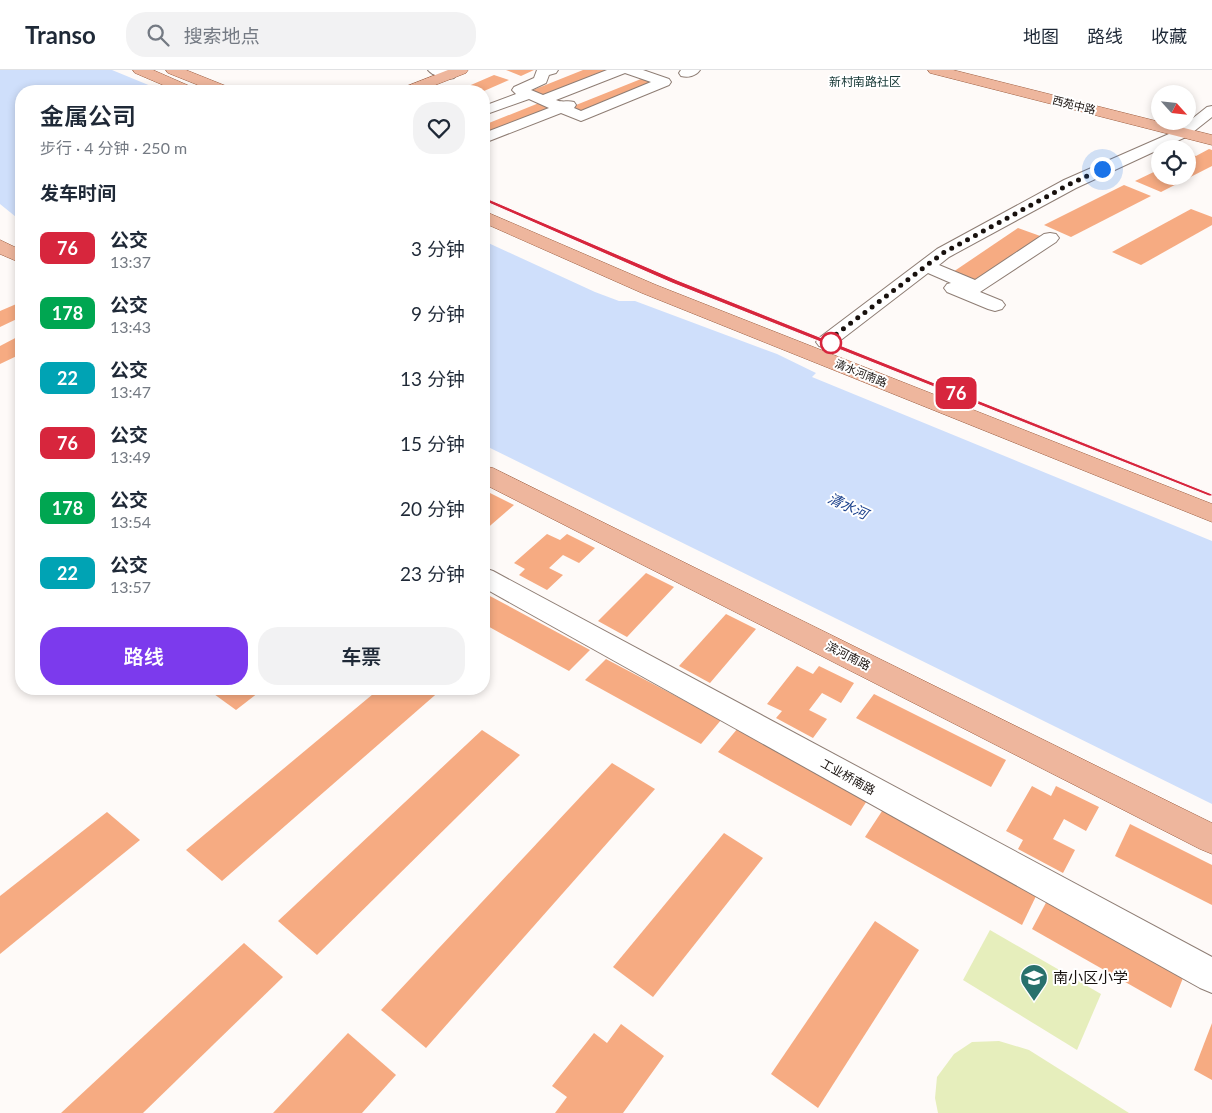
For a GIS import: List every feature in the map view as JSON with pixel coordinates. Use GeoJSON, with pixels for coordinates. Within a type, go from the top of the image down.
{"type":"FeatureCollection","features":[{"type":"Feature","properties":{"kind":"main road"},"geometry":{"type":"LineString","coordinates":[[140,70],[176,85]]}},
{"type":"Feature","properties":{"kind":"main road"},"geometry":{"type":"LineString","coordinates":[[173,70],[211,85]]}},
{"type":"Feature","properties":{"kind":"main road","name":"西苑中路"},"geometry":{"type":"LineString","coordinates":[[935,70],[1151,119]]}},
{"type":"Feature","properties":{"kind":"main road","name":"西苑中路"},"geometry":{"type":"LineString","coordinates":[[968,70],[1151,115]]}},
{"type":"Feature","properties":{"kind":"main road"},"geometry":{"type":"LineString","coordinates":[[422,85],[454,72]]}},
{"type":"Feature","properties":{"kind":"main road"},"geometry":{"type":"LineString","coordinates":[[437,85],[454,72]]}},
{"type":"Feature","properties":{"kind":"main road","name":"西苑中路"},"geometry":{"type":"LineString","coordinates":[[1196,128],[1212,130]]}},
{"type":"Feature","properties":{"kind":"main road","name":"西苑中路"},"geometry":{"type":"LineString","coordinates":[[1191,130],[1212,140]]}},
{"type":"Feature","properties":{"kind":"main road","name":"清水河南路"},"geometry":{"type":"LineString","coordinates":[[490,202],[675,282],[1212,494]]}},
{"type":"Feature","properties":{"kind":"main road","name":"清水河南路"},"geometry":{"type":"LineString","coordinates":[[490,219],[649,289],[1212,514]]}},
{"type":"Feature","properties":{"kind":"main road","name":"滨河南路"},"geometry":{"type":"LineString","coordinates":[[490,468],[1212,825]]}},
{"type":"Feature","properties":{"kind":"main road","name":"滨河南路"},"geometry":{"type":"LineString","coordinates":[[490,477],[1212,839]]}},
{"type":"Feature","properties":{"kind":"street"},"geometry":{"type":"LineString","coordinates":[[490,136],[561,108],[636,72],[664,82],[581,116],[561,108],[542,101],[519,90],[541,80],[542,73],[551,70]]}},
{"type":"Feature","properties":{"kind":"street"},"geometry":{"type":"LineString","coordinates":[[542,101],[620,70]]}},
{"type":"Feature","properties":{"kind":"street"},"geometry":{"type":"LineString","coordinates":[[490,109],[526,94]]}},
{"type":"Feature","properties":{"kind":"street"},"geometry":{"type":"LineString","coordinates":[[1196,119],[1212,110]]}},
{"type":"Feature","properties":{"kind":"street"},"geometry":{"type":"LineString","coordinates":[[826,342],[943,253],[1070,184],[1175,130]]}},
{"type":"Feature","properties":{"kind":"street"},"geometry":{"type":"LineString","coordinates":[[921,269],[978,287],[1050,238]]}},
{"type":"Feature","properties":{"kind":"street"},"geometry":{"type":"LineString","coordinates":[[921,269],[995,305]]}},
{"type":"Feature","properties":{"kind":"street","name":"工业桥南路"},"geometry":{"type":"LineString","coordinates":[[490,580],[1212,976]]}},
{"type":"Feature","properties":{"kind":"green space"},"geometry":{"type":"Polygon","coordinates":[[[990,930],[1101,994],[1077,1050],[963,980],[990,930]]]}},
{"type":"Feature","properties":{"kind":"green space"},"geometry":{"type":"Polygon","coordinates":[[[999,1041],[1029,1050],[1129,1113],[938,1113],[935,1098],[937,1077],[954,1054],[972,1042],[999,1041]]]}},
{"type":"Feature","properties":{"kind":"water"},"geometry":{"type":"Polygon","coordinates":[[[0,70],[112,70],[148,85],[15,85],[15,216],[0,204],[0,70]]]}},
{"type":"Feature","properties":{"kind":"water","name":"清水河"},"geometry":{"type":"Polygon","coordinates":[[[490,244],[595,292],[619,301],[635,301],[777,354],[816,373],[812,377],[1212,541],[1212,804],[490,448],[490,244]]]}},
{"type":"Feature","properties":{"kind":"building"},"geometry":{"type":"Polygon","coordinates":[[[506,70],[534,70],[521,76],[506,70]]]}},
{"type":"Feature","properties":{"kind":"building"},"geometry":{"type":"Polygon","coordinates":[[[583,70],[610,70],[542,98],[528,92],[583,70]]]}},
{"type":"Feature","properties":{"kind":"building"},"geometry":{"type":"Polygon","coordinates":[[[494,75],[509,80],[490,88],[490,85],[471,85],[494,75]]]}},
{"type":"Feature","properties":{"kind":"building"},"geometry":{"type":"Polygon","coordinates":[[[646,77],[661,82],[586,113],[571,107],[646,77]]]}},
{"type":"Feature","properties":{"kind":"building"},"geometry":{"type":"Polygon","coordinates":[[[539,103],[553,109],[490,134],[490,123],[539,103]]]}},
{"type":"Feature","properties":{"kind":"building"},"geometry":{"type":"Polygon","coordinates":[[[1209,149],[1212,150],[1212,166],[1196,174],[1196,156],[1209,149]]]}},
{"type":"Feature","properties":{"kind":"building"},"geometry":{"type":"Polygon","coordinates":[[[1151,173],[1151,185],[1175,185],[1161,192],[1135,181],[1151,173]]]}},
{"type":"Feature","properties":{"kind":"building"},"geometry":{"type":"Polygon","coordinates":[[[1124,185],[1151,196],[1071,237],[1044,225],[1124,185]]]}},
{"type":"Feature","properties":{"kind":"building"},"geometry":{"type":"Polygon","coordinates":[[[1191,209],[1212,217],[1212,225],[1141,265],[1112,252],[1191,209]]]}},
{"type":"Feature","properties":{"kind":"building"},"geometry":{"type":"Polygon","coordinates":[[[1018,228],[1043,237],[976,284],[950,274],[1018,228]]]}},
{"type":"Feature","properties":{"kind":"building"},"geometry":{"type":"Polygon","coordinates":[[[15,305],[15,320],[0,327],[0,311],[15,305]]]}},
{"type":"Feature","properties":{"kind":"building"},"geometry":{"type":"Polygon","coordinates":[[[15,338],[15,357],[0,364],[0,346],[15,338]]]}},
{"type":"Feature","properties":{"kind":"building"},"geometry":{"type":"Polygon","coordinates":[[[490,493],[514,505],[490,526],[490,493]]]}},
{"type":"Feature","properties":{"kind":"building"},"geometry":{"type":"Polygon","coordinates":[[[547,534],[560,540],[567,534],[595,548],[579,563],[563,555],[549,568],[563,575],[547,590],[519,575],[525,569],[514,563],[547,534]]]}},
{"type":"Feature","properties":{"kind":"building"},"geometry":{"type":"Polygon","coordinates":[[[646,573],[674,587],[627,637],[598,621],[646,573]]]}},
{"type":"Feature","properties":{"kind":"building"},"geometry":{"type":"Polygon","coordinates":[[[490,596],[590,650],[569,671],[490,627],[490,596]]]}},
{"type":"Feature","properties":{"kind":"building"},"geometry":{"type":"Polygon","coordinates":[[[726,614],[756,629],[710,683],[679,666],[726,614]]]}},
{"type":"Feature","properties":{"kind":"building"},"geometry":{"type":"Polygon","coordinates":[[[606,659],[721,720],[701,744],[585,680],[606,659]]]}},
{"type":"Feature","properties":{"kind":"building"},"geometry":{"type":"Polygon","coordinates":[[[797,666],[813,674],[819,666],[854,683],[841,703],[822,693],[809,710],[827,719],[813,738],[776,718],[782,711],[767,704],[797,666]]]}},
{"type":"Feature","properties":{"kind":"building"},"geometry":{"type":"Polygon","coordinates":[[[874,694],[1006,760],[991,787],[856,718],[874,694]]]}},
{"type":"Feature","properties":{"kind":"building"},"geometry":{"type":"Polygon","coordinates":[[[215,695],[255,695],[236,710],[215,695]]]}},
{"type":"Feature","properties":{"kind":"building"},"geometry":{"type":"Polygon","coordinates":[[[372,695],[435,695],[222,881],[186,850],[372,695]]]}},
{"type":"Feature","properties":{"kind":"building"},"geometry":{"type":"Polygon","coordinates":[[[738,728],[868,799],[851,826],[718,752],[738,728]]]}},
{"type":"Feature","properties":{"kind":"building"},"geometry":{"type":"Polygon","coordinates":[[[482,730],[520,755],[317,955],[278,921],[482,730]]]}},
{"type":"Feature","properties":{"kind":"building"},"geometry":{"type":"Polygon","coordinates":[[[612,763],[655,789],[426,1048],[381,1010],[612,763]]]}},
{"type":"Feature","properties":{"kind":"building"},"geometry":{"type":"Polygon","coordinates":[[[1032,786],[1051,796],[1056,786],[1099,807],[1086,831],[1064,819],[1053,839],[1075,850],[1063,873],[1018,849],[1023,840],[1006,831],[1032,786]]]}},
{"type":"Feature","properties":{"kind":"building"},"geometry":{"type":"Polygon","coordinates":[[[884,808],[1038,892],[1022,925],[865,837],[884,808]]]}},
{"type":"Feature","properties":{"kind":"building"},"geometry":{"type":"Polygon","coordinates":[[[107,812],[140,840],[0,954],[0,896],[107,812]]]}},
{"type":"Feature","properties":{"kind":"building"},"geometry":{"type":"Polygon","coordinates":[[[1130,824],[1212,865],[1212,905],[1115,856],[1130,824]]]}},
{"type":"Feature","properties":{"kind":"building"},"geometry":{"type":"Polygon","coordinates":[[[724,833],[763,858],[653,997],[613,967],[724,833]]]}},
{"type":"Feature","properties":{"kind":"building"},"geometry":{"type":"Polygon","coordinates":[[[1049,897],[1185,973],[1171,1008],[1032,929],[1049,897]]]}},
{"type":"Feature","properties":{"kind":"building"},"geometry":{"type":"Polygon","coordinates":[[[875,921],[919,950],[818,1108],[771,1074],[875,921]]]}},
{"type":"Feature","properties":{"kind":"building"},"geometry":{"type":"Polygon","coordinates":[[[244,943],[283,977],[143,1113],[61,1113],[244,943]]]}},
{"type":"Feature","properties":{"kind":"building"},"geometry":{"type":"Polygon","coordinates":[[[1212,1023],[1212,1080],[1194,1070],[1212,1023]]]}},
{"type":"Feature","properties":{"kind":"building"},"geometry":{"type":"Polygon","coordinates":[[[621,1024],[664,1056],[623,1113],[555,1113],[567,1097],[552,1086],[594,1033],[607,1043],[621,1024]]]}},
{"type":"Feature","properties":{"kind":"building"},"geometry":{"type":"Polygon","coordinates":[[[348,1033],[396,1075],[362,1113],[273,1113],[348,1033]]]}},
{"type":"Feature","properties":{"kind":"bus line","name":"76"},"geometry":{"type":"LineString","coordinates":[[490,202],[675,282],[1212,494]]}},
{"type":"Feature","properties":{"kind":"place","name":"南小区小学"},"geometry":{"type":"Point","coordinates":[1034,1002]}},
{"type":"Feature","properties":{"kind":"district","name":"新村南路社区"},"geometry":{"type":"Point","coordinates":[865,82]}},
{"type":"Feature","properties":{"kind":"route"},"geometry":{"type":"LineString","coordinates":[[831,343],[826,342],[943,253],[1070,184],[1102,169]]}}]}
